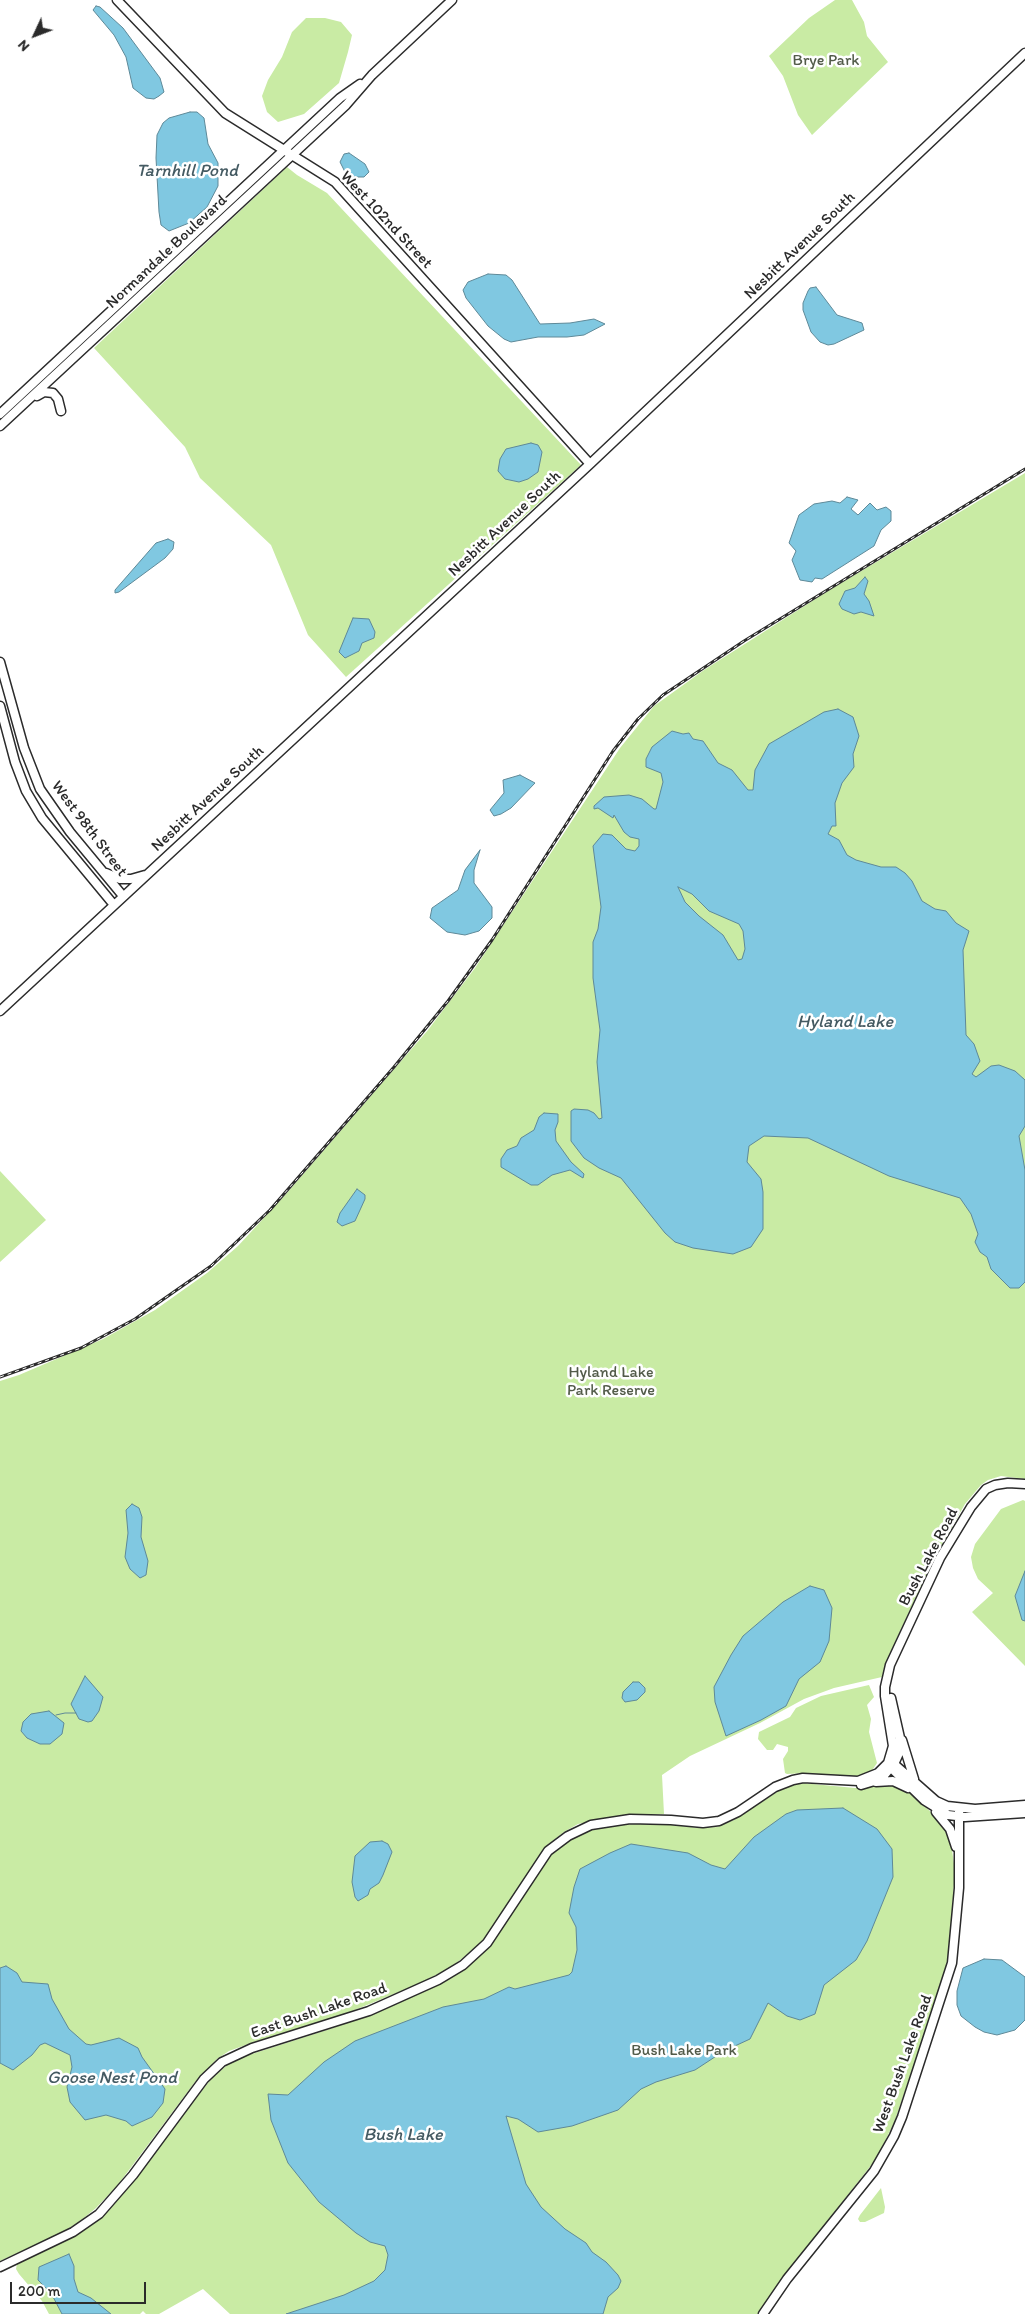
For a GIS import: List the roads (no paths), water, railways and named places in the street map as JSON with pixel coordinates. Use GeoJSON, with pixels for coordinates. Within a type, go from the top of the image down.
{"type":"FeatureCollection","features":[{"type":"Feature","properties":{"kind":"street","name":"West 102nd Street"},"geometry":{"type":"LineString","coordinates":[[117,0],[225,113],[335,182],[590,464]]}},
{"type":"Feature","properties":{"kind":"street","name":"Normandale Boulevard"},"geometry":{"type":"LineString","coordinates":[[0,426],[346,105],[372,75],[452,0]]}},
{"type":"Feature","properties":{"kind":"street","name":"Nesbitt Avenue South"},"geometry":{"type":"LineString","coordinates":[[0,1011],[590,464],[1025,53]]}},
{"type":"Feature","properties":{"kind":"street","name":"Normandale Boulevard"},"geometry":{"type":"LineString","coordinates":[[0,414],[340,98],[372,75]]}},
{"type":"Feature","properties":{"kind":"street"},"geometry":{"type":"LineString","coordinates":[[24,403],[48,391],[53,393],[58,399],[60,411]]}},
{"type":"Feature","properties":{"kind":"street","name":"West 98th Street"},"geometry":{"type":"LineString","coordinates":[[0,662],[24,748],[40,789],[65,826],[123,896]]}},
{"type":"Feature","properties":{"kind":"street","name":"West 98th Street"},"geometry":{"type":"LineString","coordinates":[[0,706],[15,762],[26,791],[42,818],[114,905]]}},
{"type":"Feature","properties":{"kind":"street"},"geometry":{"type":"LineString","coordinates":[[103,872],[120,879],[131,879],[147,875]]}},
{"type":"Feature","properties":{"kind":"street","name":"Bush Lake Road"},"geometry":{"type":"LineString","coordinates":[[891,1765],[893,1737],[886,1696],[887,1679],[895,1654],[929,1580],[949,1541],[971,1507],[986,1489],[994,1485],[1015,1482],[1025,1484]]}},
{"type":"Feature","properties":{"kind":"street"},"geometry":{"type":"LineString","coordinates":[[887,1679],[908,1768],[916,1788],[936,1801],[959,1809],[976,1810],[1025,1805]]}},
{"type":"Feature","properties":{"kind":"street"},"geometry":{"type":"LineString","coordinates":[[874,1782],[881,1779],[891,1765],[900,1746],[898,1729]]}},
{"type":"Feature","properties":{"kind":"street"},"geometry":{"type":"LineString","coordinates":[[891,1765],[916,1788],[950,1829],[958,1853]]}},
{"type":"Feature","properties":{"kind":"street","name":"East Bush Lake Road"},"geometry":{"type":"LineString","coordinates":[[0,2267],[72,2232],[99,2214],[133,2175],[204,2080],[222,2062],[252,2048],[369,2010],[438,1980],[463,1965],[487,1943],[548,1851],[568,1836],[591,1826],[630,1819],[663,1819],[703,1824],[719,1821],[784,1783],[804,1778],[864,1780],[891,1765]]}},
{"type":"Feature","properties":{"kind":"street","name":"East Bush Lake Road"},"geometry":{"type":"LineString","coordinates":[[830,1780],[856,1785],[893,1781],[916,1788]]}},
{"type":"Feature","properties":{"kind":"street"},"geometry":{"type":"LineString","coordinates":[[932,1806],[948,1815],[1025,1813]]}},
{"type":"Feature","properties":{"kind":"street","name":"West Bush Lake Road"},"geometry":{"type":"LineString","coordinates":[[763,2314],[787,2279],[874,2171],[894,2136],[952,1963],[959,1888],[959,1814]]}},
{"type":"Feature","properties":{"kind":"water"},"geometry":{"type":"Polygon","coordinates":[[[96,6],[100,7],[123,28],[160,78],[164,92],[159,96],[154,99],[146,98],[133,88],[126,57],[114,35],[93,10],[96,6]]]}},
{"type":"Feature","properties":{"kind":"water","name":"Tarnhill Pond"},"geometry":{"type":"Polygon","coordinates":[[[197,112],[204,118],[208,144],[218,163],[218,186],[207,207],[189,223],[169,231],[161,225],[159,212],[156,158],[157,135],[163,123],[169,118],[197,112]]]}},
{"type":"Feature","properties":{"kind":"water"},"geometry":{"type":"Polygon","coordinates":[[[349,153],[365,164],[369,172],[364,177],[353,177],[346,174],[340,162],[344,154],[349,153]]]}},
{"type":"Feature","properties":{"kind":"water"},"geometry":{"type":"Polygon","coordinates":[[[488,274],[506,275],[512,280],[540,324],[570,323],[594,319],[605,324],[584,335],[538,337],[511,342],[504,339],[488,326],[466,298],[463,290],[468,282],[488,274]]]}},
{"type":"Feature","properties":{"kind":"water"},"geometry":{"type":"Polygon","coordinates":[[[816,287],[837,315],[862,323],[864,330],[834,344],[828,345],[820,342],[811,332],[803,310],[803,303],[808,291],[810,288],[816,287]]]}},
{"type":"Feature","properties":{"kind":"water"},"geometry":{"type":"Polygon","coordinates":[[[531,443],[538,445],[542,452],[538,472],[528,479],[519,482],[505,479],[498,471],[500,459],[506,449],[531,443]]]}},
{"type":"Feature","properties":{"kind":"water"},"geometry":{"type":"Polygon","coordinates":[[[847,497],[858,500],[851,509],[858,515],[870,503],[877,510],[886,507],[891,511],[891,521],[881,530],[874,546],[822,579],[815,578],[812,582],[800,580],[792,560],[796,551],[789,543],[799,515],[814,504],[832,501],[840,503],[847,497]]]}},
{"type":"Feature","properties":{"kind":"water"},"geometry":{"type":"Polygon","coordinates":[[[168,539],[174,542],[173,549],[165,558],[115,593],[115,590],[156,543],[168,539]]]}},
{"type":"Feature","properties":{"kind":"water"},"geometry":{"type":"Polygon","coordinates":[[[865,577],[868,581],[864,594],[869,601],[874,616],[861,612],[854,614],[842,609],[839,604],[845,591],[855,588],[865,577]]]}},
{"type":"Feature","properties":{"kind":"water"},"geometry":{"type":"Polygon","coordinates":[[[353,618],[369,619],[375,632],[374,638],[362,643],[359,651],[345,658],[339,652],[353,618]]]}},
{"type":"Feature","properties":{"kind":"water","name":"Hyland Lake"},"geometry":{"type":"Polygon","coordinates":[[[838,709],[853,717],[859,736],[853,754],[854,767],[842,783],[835,803],[836,826],[832,826],[828,834],[839,840],[847,855],[856,860],[881,867],[896,867],[905,873],[912,881],[922,901],[935,909],[946,911],[956,923],[969,931],[963,950],[966,1035],[974,1044],[980,1061],[972,1074],[976,1077],[991,1066],[999,1065],[1015,1071],[1025,1080],[1025,1126],[1019,1136],[1025,1170],[1025,1282],[1019,1288],[1010,1288],[991,1269],[987,1257],[980,1252],[975,1242],[978,1234],[971,1214],[960,1198],[889,1176],[808,1138],[764,1136],[749,1146],[747,1162],[761,1179],[763,1229],[751,1247],[733,1254],[693,1248],[675,1242],[665,1233],[621,1178],[599,1168],[584,1158],[571,1141],[571,1111],[574,1109],[588,1110],[599,1119],[602,1118],[597,1062],[600,1030],[593,978],[593,942],[598,929],[601,907],[593,846],[603,834],[612,835],[626,849],[635,851],[639,846],[639,839],[630,837],[624,832],[614,815],[613,818],[598,808],[594,809],[594,806],[604,797],[629,795],[642,799],[656,809],[663,782],[661,773],[646,767],[646,759],[652,747],[672,731],[683,734],[689,733],[693,739],[703,741],[718,763],[732,770],[748,790],[753,790],[755,770],[769,744],[824,712],[838,709]],[[678,887],[685,902],[723,935],[738,960],[742,959],[745,949],[743,931],[739,924],[709,911],[692,894],[678,887]]]}},
{"type":"Feature","properties":{"kind":"water"},"geometry":{"type":"Polygon","coordinates":[[[520,775],[535,783],[511,808],[494,816],[490,810],[504,793],[503,780],[520,775]]]}},
{"type":"Feature","properties":{"kind":"water"},"geometry":{"type":"Polygon","coordinates":[[[480,850],[474,870],[474,883],[492,907],[492,918],[479,931],[465,935],[447,932],[430,918],[432,908],[458,890],[465,870],[480,850]]]}},
{"type":"Feature","properties":{"kind":"water"},"geometry":{"type":"Polygon","coordinates":[[[544,1113],[558,1114],[555,1130],[556,1141],[571,1162],[584,1174],[583,1178],[570,1170],[552,1175],[538,1185],[531,1185],[501,1167],[501,1159],[507,1150],[517,1146],[521,1138],[534,1130],[539,1117],[544,1113]]]}},
{"type":"Feature","properties":{"kind":"water"},"geometry":{"type":"Polygon","coordinates":[[[357,1189],[365,1195],[365,1199],[355,1221],[342,1226],[337,1222],[340,1213],[357,1189]]]}},
{"type":"Feature","properties":{"kind":"water"},"geometry":{"type":"Polygon","coordinates":[[[132,1504],[139,1508],[142,1517],[141,1537],[148,1561],[146,1575],[140,1578],[130,1569],[125,1557],[128,1533],[126,1510],[132,1504]]]}},
{"type":"Feature","properties":{"kind":"water"},"geometry":{"type":"Polygon","coordinates":[[[1025,1571],[1025,1621],[1022,1620],[1015,1596],[1025,1571]]]}},
{"type":"Feature","properties":{"kind":"water"},"geometry":{"type":"Polygon","coordinates":[[[810,1586],[824,1590],[832,1608],[829,1641],[820,1662],[799,1679],[786,1706],[726,1736],[715,1702],[714,1687],[731,1655],[743,1636],[783,1602],[810,1586]]]}},
{"type":"Feature","properties":{"kind":"water"},"geometry":{"type":"Polygon","coordinates":[[[85,1676],[103,1697],[99,1711],[92,1721],[88,1722],[79,1719],[71,1704],[85,1676]]]}},
{"type":"Feature","properties":{"kind":"water"},"geometry":{"type":"Polygon","coordinates":[[[633,1682],[639,1682],[645,1688],[645,1692],[637,1700],[625,1702],[622,1698],[623,1692],[633,1682]]]}},
{"type":"Feature","properties":{"kind":"water"},"geometry":{"type":"Polygon","coordinates":[[[49,1711],[64,1723],[62,1734],[50,1744],[40,1744],[27,1738],[21,1731],[23,1722],[31,1714],[49,1711]]]}},
{"type":"Feature","properties":{"kind":"water","name":"Bush Lake"},"geometry":{"type":"Polygon","coordinates":[[[843,1808],[877,1829],[892,1849],[893,1877],[867,1941],[856,1960],[824,1985],[815,2014],[800,2020],[787,2016],[768,2003],[750,2039],[724,2051],[695,2070],[656,2082],[641,2089],[618,2110],[572,2126],[538,2132],[518,2119],[506,2116],[526,2184],[541,2207],[565,2229],[586,2243],[592,2252],[606,2262],[618,2275],[621,2281],[618,2288],[608,2297],[603,2314],[286,2314],[344,2295],[374,2281],[385,2270],[388,2255],[385,2246],[370,2242],[356,2233],[319,2202],[288,2163],[271,2120],[268,2094],[288,2095],[324,2062],[355,2041],[443,2007],[484,1999],[509,1987],[515,1989],[569,1975],[572,1972],[577,1950],[576,1927],[569,1913],[580,1869],[610,1853],[631,1844],[688,1853],[711,1865],[725,1869],[754,1837],[786,1814],[797,1810],[843,1808]]]}},
{"type":"Feature","properties":{"kind":"water"},"geometry":{"type":"Polygon","coordinates":[[[382,1841],[388,1844],[392,1852],[383,1875],[379,1883],[370,1889],[368,1895],[358,1901],[355,1897],[352,1882],[355,1856],[370,1842],[382,1841]]]}},
{"type":"Feature","properties":{"kind":"water"},"geometry":{"type":"Polygon","coordinates":[[[984,1959],[1002,1960],[1025,1977],[1025,2020],[1015,2030],[997,2035],[984,2032],[961,2016],[957,2005],[957,1991],[963,1968],[984,1959]]]}},
{"type":"Feature","properties":{"kind":"water","name":"Goose Nest Pond"},"geometry":{"type":"Polygon","coordinates":[[[6,1966],[17,1973],[22,1982],[48,1984],[52,1999],[69,2029],[86,2044],[91,2045],[119,2038],[138,2048],[142,2057],[165,2089],[163,2103],[152,2117],[132,2126],[126,2121],[106,2115],[85,2120],[70,2102],[67,2087],[72,2067],[70,2055],[45,2043],[40,2045],[32,2055],[13,2070],[0,2063],[0,1968],[6,1966]]]}},
{"type":"Feature","properties":{"kind":"water"},"geometry":{"type":"Polygon","coordinates":[[[69,2254],[74,2266],[74,2279],[78,2292],[91,2298],[111,2314],[62,2314],[51,2293],[38,2280],[39,2267],[69,2254]]]}},
{"type":"Feature","properties":{"kind":"waterway"},"geometry":{"type":"LineString","coordinates":[[56,1715],[76,1713]]}},
{"type":"Feature","properties":{"kind":"railway"},"geometry":{"type":"LineString","coordinates":[[0,1377],[81,1348],[135,1319],[211,1266],[270,1210],[394,1067],[448,1001],[492,940],[613,751],[638,719],[663,695],[744,641],[1025,469]]}},
{"type":"Feature","properties":{"kind":"park label","name":"Brye Park"},"geometry":{"type":"Point","coordinates":[826,61]}},
{"type":"Feature","properties":{"kind":"park label","name":"Hyland Lake Park Reserve"},"geometry":{"type":"Point","coordinates":[611,1382]}},
{"type":"Feature","properties":{"kind":"park label","name":"Bush Lake Park"},"geometry":{"type":"Point","coordinates":[684,2051]}}]}
